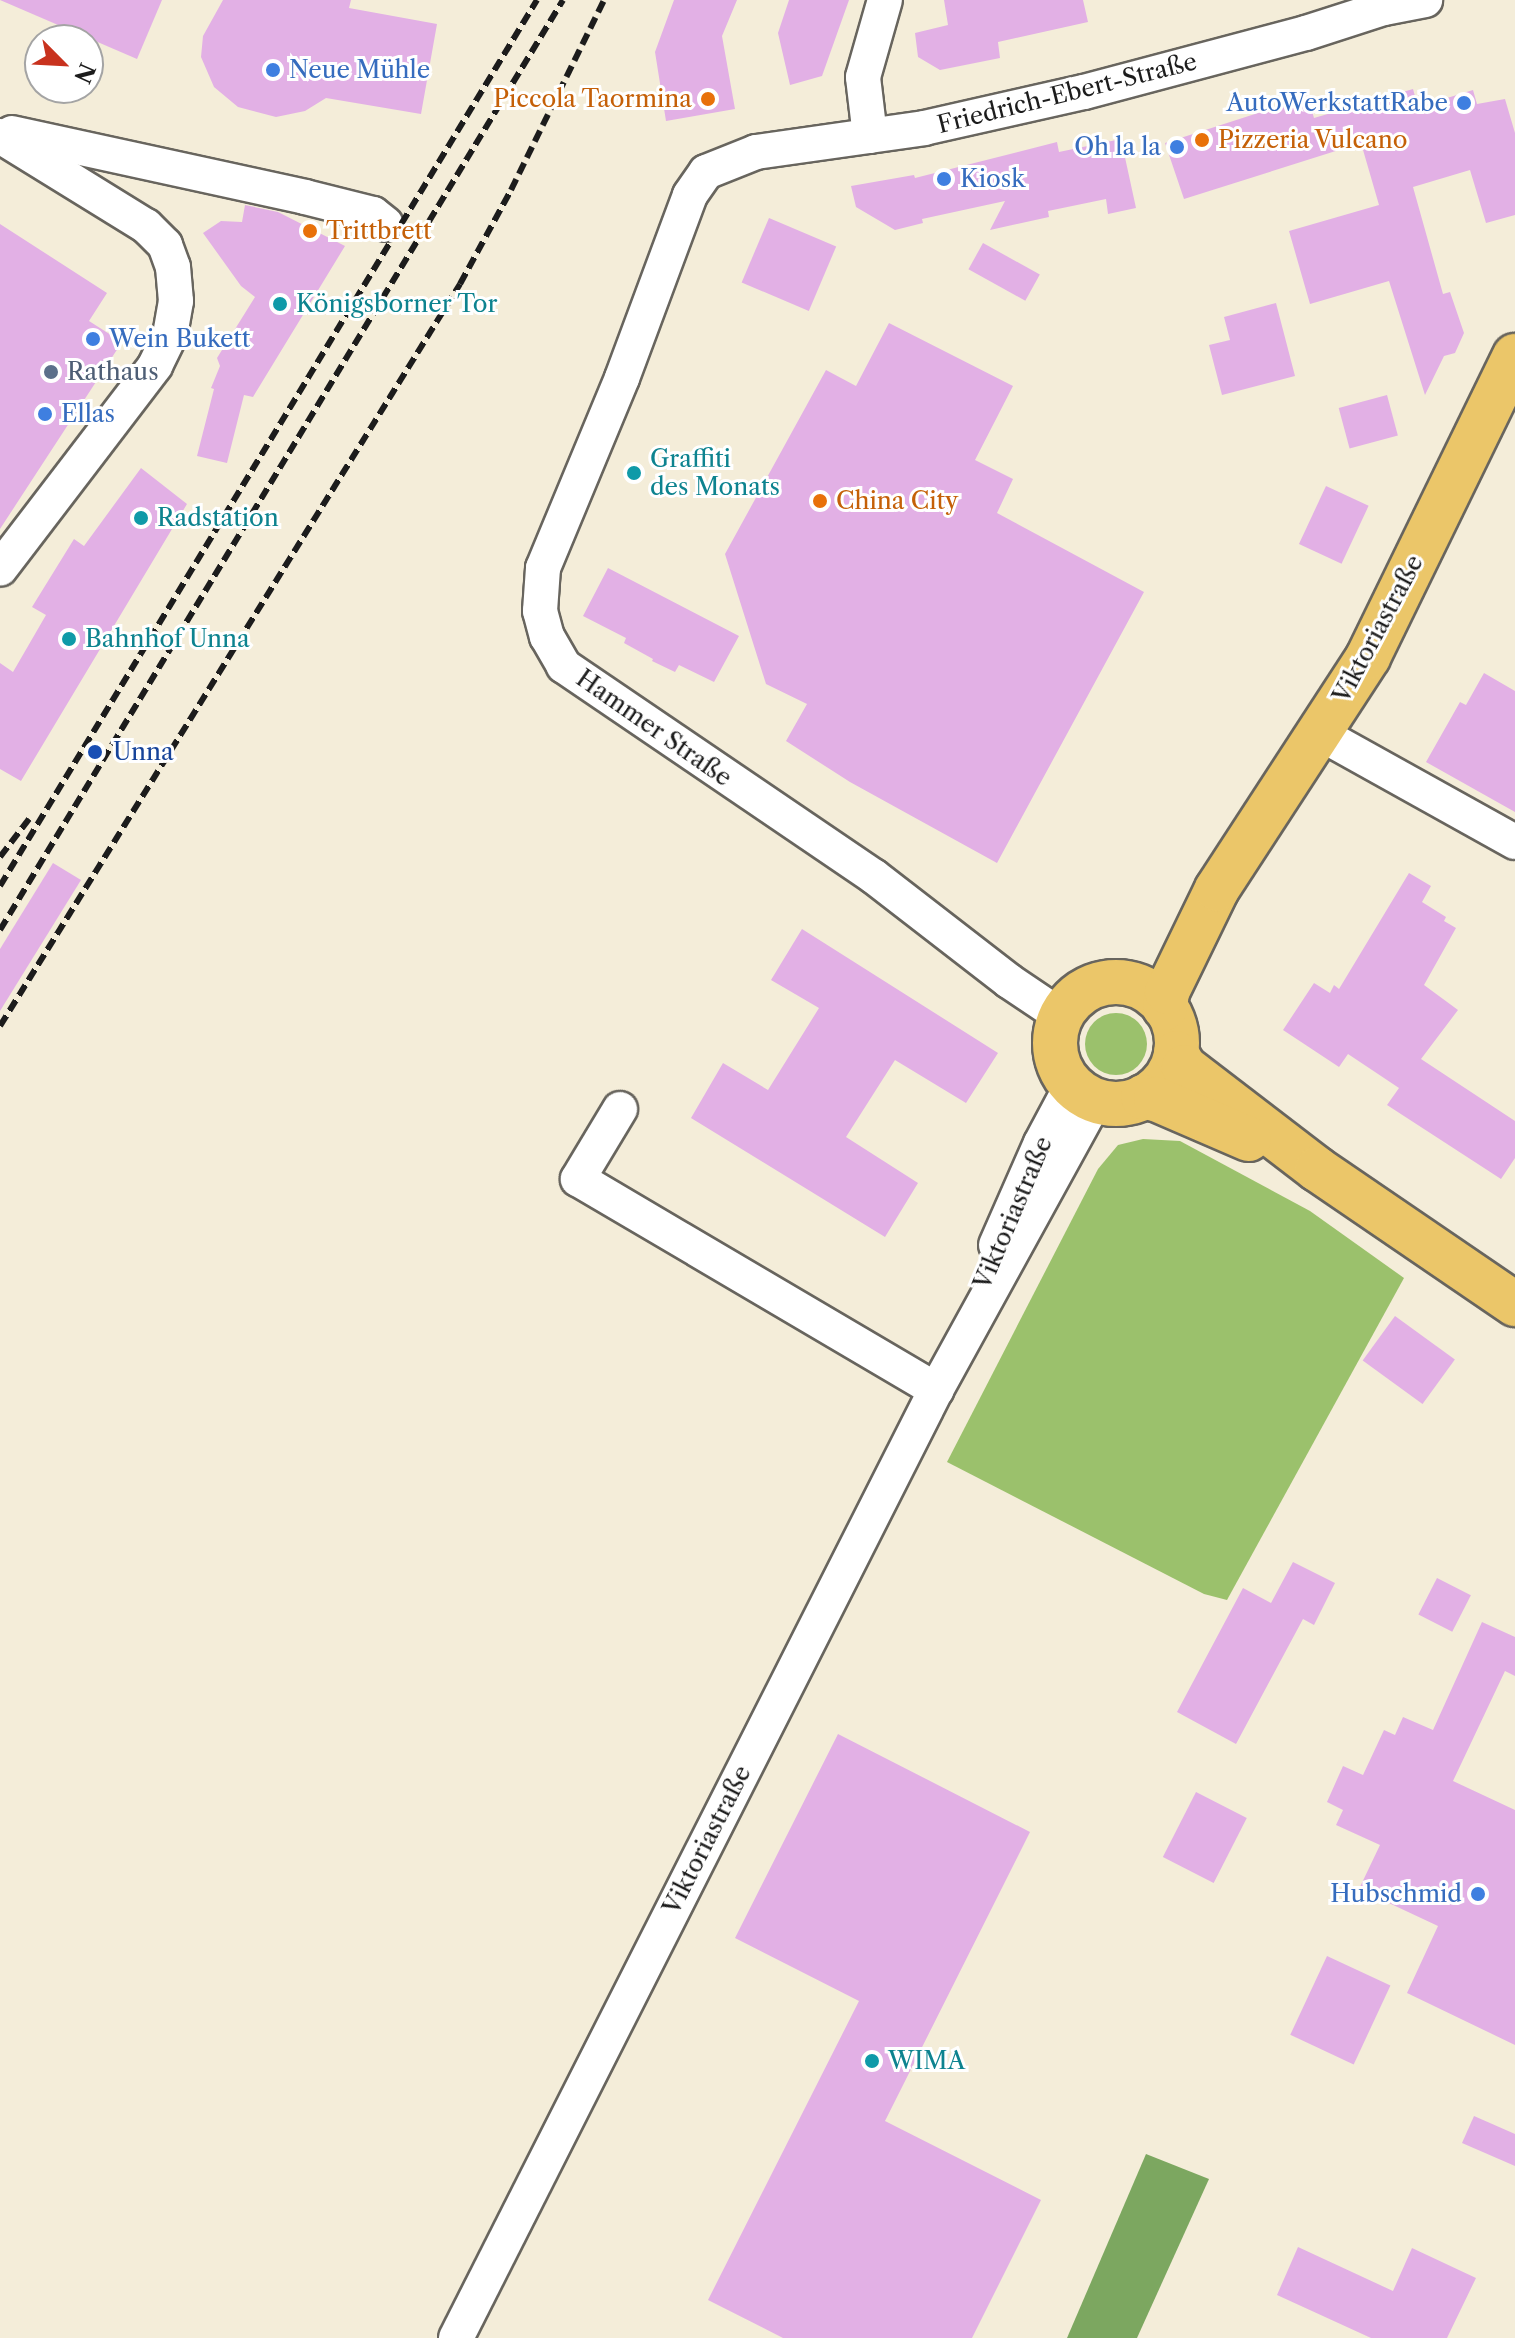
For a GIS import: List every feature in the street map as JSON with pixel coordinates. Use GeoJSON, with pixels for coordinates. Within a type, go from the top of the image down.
{"type":"FeatureCollection","features":[{"type":"Feature","properties":{"kind":"main road","name":"Viktoriastraße"},"geometry":{"type":"LineString","coordinates":[[1165,1008],[1167,992],[1217,889],[1368,657],[1515,356]]}},
{"type":"Feature","properties":{"kind":"main road","name":"Viktoriastraße"},"geometry":{"type":"LineString","coordinates":[[1128,982],[1137,977],[1168,935],[1217,889]]}},
{"type":"Feature","properties":{"kind":"main road"},"geometry":{"type":"LineString","coordinates":[[1317,1169],[1156,1099],[1143,1097],[1115,1104],[1083,1093],[1055,1052],[1055,1033],[1061,1016],[1072,999],[1089,988],[1108,982],[1128,982],[1146,990],[1173,1020],[1176,1053],[1184,1067],[1317,1169],[1515,1304]]}},
{"type":"Feature","properties":{"kind":"main road"},"geometry":{"type":"LineString","coordinates":[[1143,1097],[1166,1077],[1176,1053]]}},
{"type":"Feature","properties":{"kind":"street"},"geometry":{"type":"LineString","coordinates":[[870,136],[863,77],[885,0]]}},
{"type":"Feature","properties":{"kind":"street","name":"Friedrich-Ebert-Straße"},"geometry":{"type":"LineString","coordinates":[[706,172],[756,152],[924,128],[1084,92],[1306,33],[1384,8],[1425,0]]}},
{"type":"Feature","properties":{"kind":"street"},"geometry":{"type":"LineString","coordinates":[[0,134],[131,157],[373,214],[386,224]]}},
{"type":"Feature","properties":{"kind":"street"},"geometry":{"type":"LineString","coordinates":[[0,134],[146,226],[165,245],[173,267],[176,301],[170,335],[155,366],[0,569]]}},
{"type":"Feature","properties":{"kind":"street","name":"Hammer Straße"},"geometry":{"type":"LineString","coordinates":[[706,172],[690,195],[622,378],[543,568],[540,611],[547,637],[564,666],[873,876],[1023,991],[1061,1016]]}},
{"type":"Feature","properties":{"kind":"street"},"geometry":{"type":"LineString","coordinates":[[1319,733],[1515,842]]}},
{"type":"Feature","properties":{"kind":"street","name":"Viktoriastraße"},"geometry":{"type":"LineString","coordinates":[[456,2338],[961,1344],[1002,1229],[1083,1093]]}},
{"type":"Feature","properties":{"kind":"street"},"geometry":{"type":"LineString","coordinates":[[620,1109],[578,1179],[936,1390]]}},
{"type":"Feature","properties":{"kind":"green space"},"geometry":{"type":"Polygon","coordinates":[[[1116,1013],[1138,1022],[1147,1044],[1138,1066],[1116,1075],[1094,1066],[1085,1044],[1094,1022],[1116,1013]]]}},
{"type":"Feature","properties":{"kind":"green space"},"geometry":{"type":"Polygon","coordinates":[[[1143,1139],[1180,1141],[1310,1211],[1404,1278],[1227,1600],[1204,1594],[947,1462],[1098,1169],[1118,1145],[1143,1139]]]}},
{"type":"Feature","properties":{"kind":"green space"},"geometry":{"type":"Polygon","coordinates":[[[1146,2154],[1209,2179],[1137,2338],[1067,2338],[1146,2154]]]}},
{"type":"Feature","properties":{"kind":"building"},"geometry":{"type":"Polygon","coordinates":[[[0,0],[162,0],[137,59],[104,45],[104,24],[56,24],[0,0]]]}},
{"type":"Feature","properties":{"kind":"building","name":"Neue Mühle"},"geometry":{"type":"Polygon","coordinates":[[[223,0],[351,0],[349,8],[437,24],[421,114],[326,98],[305,111],[276,117],[238,107],[214,87],[201,57],[203,36],[223,0]]]}},
{"type":"Feature","properties":{"kind":"building"},"geometry":{"type":"Polygon","coordinates":[[[674,0],[737,0],[722,36],[735,109],[666,121],[655,52],[674,0]]]}},
{"type":"Feature","properties":{"kind":"building"},"geometry":{"type":"Polygon","coordinates":[[[789,0],[849,0],[822,76],[790,85],[778,33],[789,0]]]}},
{"type":"Feature","properties":{"kind":"building"},"geometry":{"type":"Polygon","coordinates":[[[944,0],[1083,0],[1088,22],[998,42],[1000,58],[940,70],[918,57],[915,33],[948,25],[944,0]]]}},
{"type":"Feature","properties":{"kind":"building"},"geometry":{"type":"Polygon","coordinates":[[[1413,89],[1418,107],[1473,90],[1477,104],[1505,99],[1515,133],[1515,215],[1486,223],[1470,170],[1413,187],[1443,294],[1450,292],[1464,333],[1455,353],[1444,356],[1425,395],[1389,281],[1310,304],[1289,231],[1379,205],[1361,143],[1184,199],[1165,143],[1308,97],[1314,118],[1413,89]]]}},
{"type":"Feature","properties":{"kind":"building"},"geometry":{"type":"Polygon","coordinates":[[[1121,139],[1136,208],[1108,214],[1106,199],[1048,211],[1049,217],[990,230],[1005,201],[922,219],[923,223],[895,230],[856,207],[851,186],[914,175],[915,178],[1057,142],[1059,152],[1121,139]]]}},
{"type":"Feature","properties":{"kind":"building","name":"Königsborner Tor"},"geometry":{"type":"Polygon","coordinates":[[[245,205],[278,212],[345,246],[253,397],[244,395],[227,463],[197,456],[214,389],[211,388],[220,366],[217,358],[255,297],[241,286],[203,233],[221,221],[242,222],[245,205]]]}},
{"type":"Feature","properties":{"kind":"building"},"geometry":{"type":"Polygon","coordinates":[[[769,218],[836,247],[809,311],[742,282],[769,218]]]}},
{"type":"Feature","properties":{"kind":"building","name":"Rathaus"},"geometry":{"type":"Polygon","coordinates":[[[0,224],[107,293],[89,321],[122,342],[0,529],[0,224]]]}},
{"type":"Feature","properties":{"kind":"building"},"geometry":{"type":"Polygon","coordinates":[[[983,243],[1040,275],[1025,301],[968,269],[983,243]]]}},
{"type":"Feature","properties":{"kind":"building"},"geometry":{"type":"Polygon","coordinates":[[[1276,303],[1295,376],[1222,395],[1209,345],[1230,340],[1224,317],[1276,303]]]}},
{"type":"Feature","properties":{"kind":"building"},"geometry":{"type":"Polygon","coordinates":[[[889,323],[1013,386],[975,460],[1013,479],[997,513],[1144,592],[997,863],[850,782],[786,741],[807,704],[766,684],[725,554],[826,370],[856,386],[889,323]]]}},
{"type":"Feature","properties":{"kind":"building"},"geometry":{"type":"Polygon","coordinates":[[[1387,395],[1398,436],[1350,449],[1339,408],[1387,395]]]}},
{"type":"Feature","properties":{"kind":"building","name":"Bahnhof Unna"},"geometry":{"type":"Polygon","coordinates":[[[141,468],[187,504],[21,781],[0,769],[0,663],[13,672],[46,615],[32,607],[74,539],[84,546],[141,468]]]}},
{"type":"Feature","properties":{"kind":"building"},"geometry":{"type":"Polygon","coordinates":[[[1326,486],[1369,506],[1342,564],[1299,544],[1326,486]]]}},
{"type":"Feature","properties":{"kind":"building"},"geometry":{"type":"Polygon","coordinates":[[[608,568],[739,636],[714,682],[679,665],[675,672],[652,661],[624,643],[626,638],[583,616],[608,568]]]}},
{"type":"Feature","properties":{"kind":"building"},"geometry":{"type":"Polygon","coordinates":[[[1484,673],[1515,691],[1515,812],[1426,762],[1460,702],[1466,705],[1484,673]]]}},
{"type":"Feature","properties":{"kind":"building"},"geometry":{"type":"Polygon","coordinates":[[[53,863],[81,880],[0,1011],[0,949],[53,863]]]}},
{"type":"Feature","properties":{"kind":"building"},"geometry":{"type":"Polygon","coordinates":[[[1409,873],[1431,886],[1422,902],[1446,917],[1444,921],[1456,928],[1424,985],[1458,1010],[1421,1059],[1515,1121],[1515,1158],[1501,1179],[1387,1105],[1399,1088],[1348,1054],[1339,1067],[1283,1030],[1314,983],[1330,993],[1334,985],[1339,989],[1409,873]]]}},
{"type":"Feature","properties":{"kind":"building"},"geometry":{"type":"Polygon","coordinates":[[[802,929],[998,1053],[966,1103],[895,1060],[846,1137],[918,1183],[885,1237],[691,1118],[723,1063],[768,1090],[819,1008],[771,980],[802,929]]]}},
{"type":"Feature","properties":{"kind":"building"},"geometry":{"type":"Polygon","coordinates":[[[1395,1316],[1455,1359],[1423,1404],[1363,1360],[1395,1316]]]}},
{"type":"Feature","properties":{"kind":"building"},"geometry":{"type":"Polygon","coordinates":[[[1293,1562],[1335,1583],[1314,1625],[1303,1619],[1236,1744],[1177,1712],[1243,1588],[1271,1603],[1293,1562]]]}},
{"type":"Feature","properties":{"kind":"building"},"geometry":{"type":"Polygon","coordinates":[[[1437,1578],[1471,1595],[1452,1632],[1418,1615],[1437,1578]]]}},
{"type":"Feature","properties":{"kind":"building"},"geometry":{"type":"Polygon","coordinates":[[[1482,1622],[1515,1637],[1515,1676],[1505,1671],[1453,1781],[1515,1810],[1515,2045],[1407,1993],[1438,1926],[1359,1889],[1380,1845],[1336,1825],[1343,1810],[1327,1802],[1343,1766],[1363,1775],[1384,1730],[1395,1735],[1403,1717],[1433,1730],[1482,1622]]]}},
{"type":"Feature","properties":{"kind":"building","name":"WIMA"},"geometry":{"type":"Polygon","coordinates":[[[838,1734],[1030,1832],[885,2121],[1041,2200],[972,2338],[783,2338],[708,2300],[859,2001],[735,1938],[838,1734]]]}},
{"type":"Feature","properties":{"kind":"building"},"geometry":{"type":"Polygon","coordinates":[[[1196,1792],[1247,1818],[1214,1883],[1163,1857],[1196,1792]]]}},
{"type":"Feature","properties":{"kind":"building"},"geometry":{"type":"Polygon","coordinates":[[[1327,1956],[1390,1986],[1354,2064],[1290,2035],[1327,1956]]]}},
{"type":"Feature","properties":{"kind":"building"},"geometry":{"type":"Polygon","coordinates":[[[1474,2116],[1515,2134],[1515,2166],[1462,2143],[1474,2116]]]}},
{"type":"Feature","properties":{"kind":"building"},"geometry":{"type":"Polygon","coordinates":[[[1298,2247],[1393,2291],[1412,2248],[1476,2278],[1447,2338],[1371,2338],[1277,2295],[1298,2247]]]}},
{"type":"Feature","properties":{"kind":"railway"},"geometry":{"type":"LineString","coordinates":[[0,886],[537,0]]}},
{"type":"Feature","properties":{"kind":"railway"},"geometry":{"type":"LineString","coordinates":[[0,930],[563,0]]}},
{"type":"Feature","properties":{"kind":"railway"},"geometry":{"type":"LineString","coordinates":[[0,1026],[460,284],[511,190],[604,0]]}},
{"type":"Feature","properties":{"kind":"railway"},"geometry":{"type":"LineString","coordinates":[[0,857],[29,819]]}},
{"type":"Feature","properties":{"kind":"place","name":"Neue Mühle"},"geometry":{"type":"Point","coordinates":[273,70]}},
{"type":"Feature","properties":{"kind":"place","name":"Piccola Taormina"},"geometry":{"type":"Point","coordinates":[708,99]}},
{"type":"Feature","properties":{"kind":"place","name":"AutoWerkstattRabe"},"geometry":{"type":"Point","coordinates":[1464,103]}},
{"type":"Feature","properties":{"kind":"place","name":"Pizzeria Vulcano"},"geometry":{"type":"Point","coordinates":[1202,140]}},
{"type":"Feature","properties":{"kind":"place","name":"Oh la la"},"geometry":{"type":"Point","coordinates":[1177,147]}},
{"type":"Feature","properties":{"kind":"place","name":"Kiosk"},"geometry":{"type":"Point","coordinates":[944,179]}},
{"type":"Feature","properties":{"kind":"place","name":"Trittbrett"},"geometry":{"type":"Point","coordinates":[310,231]}},
{"type":"Feature","properties":{"kind":"place","name":"Königsborner Tor"},"geometry":{"type":"Point","coordinates":[280,304]}},
{"type":"Feature","properties":{"kind":"place","name":"Wein Bukett"},"geometry":{"type":"Point","coordinates":[93,339]}},
{"type":"Feature","properties":{"kind":"place","name":"Rathaus"},"geometry":{"type":"Point","coordinates":[51,372]}},
{"type":"Feature","properties":{"kind":"place","name":"Ellas"},"geometry":{"type":"Point","coordinates":[45,414]}},
{"type":"Feature","properties":{"kind":"place","name":"Graffiti des Monats"},"geometry":{"type":"Point","coordinates":[634,473]}},
{"type":"Feature","properties":{"kind":"place","name":"China City"},"geometry":{"type":"Point","coordinates":[820,501]}},
{"type":"Feature","properties":{"kind":"place","name":"Radstation"},"geometry":{"type":"Point","coordinates":[141,518]}},
{"type":"Feature","properties":{"kind":"place","name":"Bahnhof Unna"},"geometry":{"type":"Point","coordinates":[69,639]}},
{"type":"Feature","properties":{"kind":"place","name":"Unna"},"geometry":{"type":"Point","coordinates":[95,752]}},
{"type":"Feature","properties":{"kind":"place","name":"Hubschmid"},"geometry":{"type":"Point","coordinates":[1478,1894]}},
{"type":"Feature","properties":{"kind":"place","name":"WIMA"},"geometry":{"type":"Point","coordinates":[872,2061]}}]}
